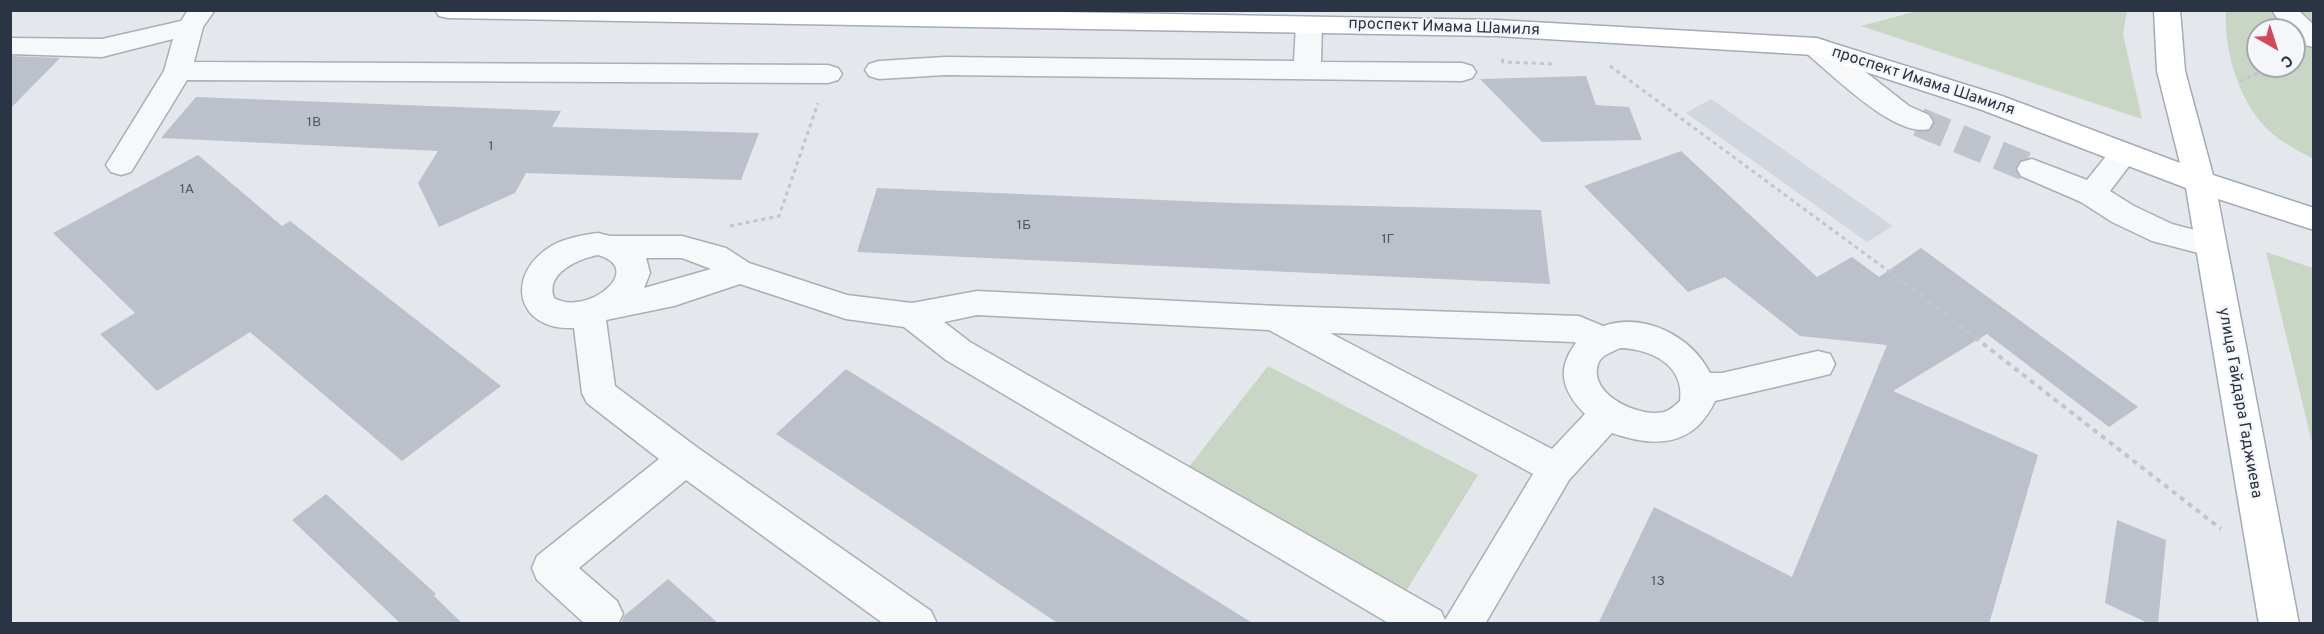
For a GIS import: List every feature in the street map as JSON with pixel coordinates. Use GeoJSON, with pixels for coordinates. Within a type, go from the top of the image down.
{"type":"FeatureCollection","features":[{"type":"Feature","properties":{"kind":"main road","name":"проспект Имама Шамиля"},"geometry":{"type":"LineString","coordinates":[[448,10],[1496,28],[1816,47],[1992,103],[2200,182],[2313,219]]}},
{"type":"Feature","properties":{"kind":"main road","name":"улица Гайдара Гаджиева"},"geometry":{"type":"LineString","coordinates":[[2167,10],[2171,71],[2200,182],[2279,624]]}},
{"type":"Feature","properties":{"kind":"street"},"geometry":{"type":"LineString","coordinates":[[2285,10],[2292,22],[2313,39]]}},
{"type":"Feature","properties":{"kind":"street"},"geometry":{"type":"LineString","coordinates":[[10,46],[102,48],[196,19]]}},
{"type":"Feature","properties":{"kind":"street"},"geometry":{"type":"LineString","coordinates":[[121,165],[178,71],[196,19]]}},
{"type":"Feature","properties":{"kind":"street"},"geometry":{"type":"LineString","coordinates":[[1308,70],[1309,25]]}},
{"type":"Feature","properties":{"kind":"street"},"geometry":{"type":"LineString","coordinates":[[1816,47],[1899,113],[1919,122]]}},
{"type":"Feature","properties":{"kind":"street"},"geometry":{"type":"LineString","coordinates":[[879,70],[945,66],[1462,72]]}},
{"type":"Feature","properties":{"kind":"street"},"geometry":{"type":"LineString","coordinates":[[178,71],[828,74]]}},
{"type":"Feature","properties":{"kind":"street"},"geometry":{"type":"LineString","coordinates":[[2092,194],[2124,153]]}},
{"type":"Feature","properties":{"kind":"street"},"geometry":{"type":"LineString","coordinates":[[2032,169],[2092,194],[2123,214],[2163,233],[2210,245]]}},
{"type":"Feature","properties":{"kind":"street"},"geometry":{"type":"LineString","coordinates":[[738,271],[708,285],[674,295],[572,316],[549,311],[536,298],[535,287],[540,274],[565,253],[598,244],[682,247],[715,256],[738,271],[846,307],[912,316],[977,303],[1274,318],[1579,329],[1600,340]]}},
{"type":"Feature","properties":{"kind":"street"},"geometry":{"type":"LineString","coordinates":[[598,311],[631,285],[635,273],[633,261],[626,252],[614,246]]}},
{"type":"Feature","properties":{"kind":"street"},"geometry":{"type":"LineString","coordinates":[[598,311],[599,393],[685,459],[917,624]]}},
{"type":"Feature","properties":{"kind":"street"},"geometry":{"type":"LineString","coordinates":[[912,316],[957,351],[1427,624]]}},
{"type":"Feature","properties":{"kind":"street"},"geometry":{"type":"LineString","coordinates":[[1274,318],[1556,469]]}},
{"type":"Feature","properties":{"kind":"street"},"geometry":{"type":"LineString","coordinates":[[1616,335],[1634,335],[1669,347],[1694,372],[1699,387],[1699,401],[1692,414],[1680,423],[1663,428],[1645,428],[1625,423],[1607,414],[1592,402],[1583,388],[1579,374],[1584,354],[1600,340],[1616,335]]}},
{"type":"Feature","properties":{"kind":"street"},"geometry":{"type":"LineString","coordinates":[[1699,387],[1722,387],[1818,364]]}},
{"type":"Feature","properties":{"kind":"street"},"geometry":{"type":"LineString","coordinates":[[1463,624],[1556,469],[1607,414]]}},
{"type":"Feature","properties":{"kind":"street"},"geometry":{"type":"LineString","coordinates":[[603,614],[551,568],[685,459]]}},
{"type":"Feature","properties":{"kind":"path"},"geometry":{"type":"LineString","coordinates":[[1496,28],[1503,62],[1562,64]]}},
{"type":"Feature","properties":{"kind":"path"},"geometry":{"type":"LineString","coordinates":[[1598,65],[1610,66],[1858,247],[2231,537]]}},
{"type":"Feature","properties":{"kind":"path"},"geometry":{"type":"LineString","coordinates":[[724,228],[779,216],[828,74]]}},
{"type":"Feature","properties":{"kind":"path"},"geometry":{"type":"LineString","coordinates":[[2240,82],[2248,78]]}},
{"type":"Feature","properties":{"kind":"shaded area"},"geometry":{"type":"Polygon","coordinates":[[[1711,99],[1893,226],[1867,242],[1686,113],[1711,99]]]}},
{"type":"Feature","properties":{"kind":"green space"},"geometry":{"type":"Polygon","coordinates":[[[1917,11],[2127,11],[2123,34],[2142,119],[1861,26],[1917,11]]]}},
{"type":"Feature","properties":{"kind":"green space"},"geometry":{"type":"Polygon","coordinates":[[[2226,11],[2313,11],[2313,159],[2277,137],[2256,116],[2241,89],[2227,42],[2226,11]]]}},
{"type":"Feature","properties":{"kind":"green space"},"geometry":{"type":"Polygon","coordinates":[[[2266,252],[2313,268],[2313,447],[2266,252]]]}},
{"type":"Feature","properties":{"kind":"green space"},"geometry":{"type":"Polygon","coordinates":[[[1268,366],[1478,475],[1403,596],[1185,472],[1268,366]]]}},
{"type":"Feature","properties":{"kind":"building"},"geometry":{"type":"Polygon","coordinates":[[[10,56],[60,58],[10,109],[10,56]]]}},
{"type":"Feature","properties":{"kind":"building"},"geometry":{"type":"Polygon","coordinates":[[[1586,76],[1596,105],[1629,107],[1642,140],[1542,142],[1480,79],[1586,76]]]}},
{"type":"Feature","properties":{"kind":"building"},"geometry":{"type":"Polygon","coordinates":[[[196,97],[561,111],[552,127],[759,133],[741,180],[526,173],[515,193],[439,227],[418,183],[438,151],[161,138],[196,97]]]}},
{"type":"Feature","properties":{"kind":"building"},"geometry":{"type":"Polygon","coordinates":[[[1681,151],[1817,277],[1852,257],[1879,277],[1921,248],[2138,407],[2109,427],[1987,334],[1893,391],[2038,455],[1989,624],[1598,624],[1654,507],[1792,577],[1887,345],[1800,336],[1725,277],[1688,292],[1584,186],[1681,151]]]}},
{"type":"Feature","properties":{"kind":"building"},"geometry":{"type":"Polygon","coordinates":[[[198,155],[282,226],[290,221],[501,386],[402,461],[250,332],[157,391],[100,334],[135,313],[53,233],[198,155]]]}},
{"type":"Feature","properties":{"kind":"building"},"geometry":{"type":"Polygon","coordinates":[[[877,188],[1232,203],[1541,210],[1550,284],[857,252],[877,188]]]}},
{"type":"Feature","properties":{"kind":"building"},"geometry":{"type":"Polygon","coordinates":[[[846,369],[1254,624],[1059,624],[776,434],[846,369]]]}},
{"type":"Feature","properties":{"kind":"building"},"geometry":{"type":"Polygon","coordinates":[[[326,494],[436,594],[434,596],[463,624],[401,624],[292,520],[326,494]]]}},
{"type":"Feature","properties":{"kind":"building"},"geometry":{"type":"Polygon","coordinates":[[[2117,520],[2166,540],[2158,624],[2150,624],[2105,603],[2117,520]]]}},
{"type":"Feature","properties":{"kind":"building"},"geometry":{"type":"Polygon","coordinates":[[[668,579],[719,624],[621,624],[624,616],[668,579]]]}},
{"type":"Feature","properties":{"kind":"tunnel"},"geometry":{"type":"LineString","coordinates":[[1919,122],[2032,169]]}}]}
